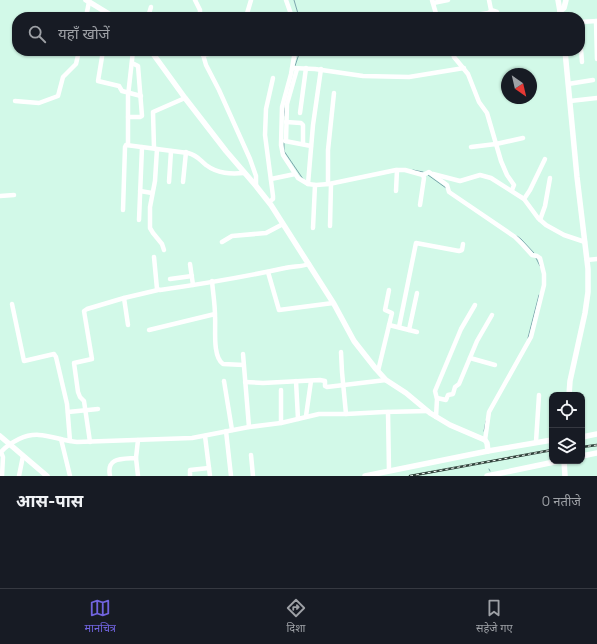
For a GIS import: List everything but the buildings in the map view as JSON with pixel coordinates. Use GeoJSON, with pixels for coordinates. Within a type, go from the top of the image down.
{"type":"FeatureCollection","features":[{"type":"Feature","properties":{"kind":"street"},"geometry":{"type":"LineString","coordinates":[[196,0],[200,12]]}},
{"type":"Feature","properties":{"kind":"street"},"geometry":{"type":"LineString","coordinates":[[247,12],[251,0]]}},
{"type":"Feature","properties":{"kind":"street"},"geometry":{"type":"LineString","coordinates":[[286,0],[290,12]]}},
{"type":"Feature","properties":{"kind":"street"},"geometry":{"type":"LineString","coordinates":[[435,12],[432,1],[448,0]]}},
{"type":"Feature","properties":{"kind":"street"},"geometry":{"type":"LineString","coordinates":[[489,0],[492,11],[497,12]]}},
{"type":"Feature","properties":{"kind":"street"},"geometry":{"type":"LineString","coordinates":[[558,0],[560,12]]}},
{"type":"Feature","properties":{"kind":"street"},"geometry":{"type":"LineString","coordinates":[[561,12],[566,0]]}},
{"type":"Feature","properties":{"kind":"street"},"geometry":{"type":"LineString","coordinates":[[87,12],[88,1],[105,12]]}},
{"type":"Feature","properties":{"kind":"street"},"geometry":{"type":"LineString","coordinates":[[150,12],[151,7]]}},
{"type":"Feature","properties":{"kind":"street"},"geometry":{"type":"LineString","coordinates":[[585,22],[596,21],[597,59]]}},
{"type":"Feature","properties":{"kind":"street"},"geometry":{"type":"LineString","coordinates":[[15,101],[38,103],[58,96],[63,77],[74,66],[78,56]]}},
{"type":"Feature","properties":{"kind":"street"},"geometry":{"type":"LineString","coordinates":[[102,56],[98,81],[119,86],[122,91],[141,96]]}},
{"type":"Feature","properties":{"kind":"street"},"geometry":{"type":"LineString","coordinates":[[123,210],[125,147],[128,145],[128,93],[133,56]]}},
{"type":"Feature","properties":{"kind":"street"},"geometry":{"type":"LineString","coordinates":[[155,56],[185,98],[244,173],[269,202],[333,303],[354,341],[378,371],[386,380],[406,393],[436,417],[450,425],[485,440]]}},
{"type":"Feature","properties":{"kind":"street"},"geometry":{"type":"LineString","coordinates":[[204,56],[208,70],[219,90],[250,159],[256,176],[256,186]]}},
{"type":"Feature","properties":{"kind":"street"},"geometry":{"type":"LineString","coordinates":[[295,56],[295,68],[287,104],[283,155],[301,180],[315,185],[397,170],[405,170],[460,181],[482,175],[491,178],[524,199],[540,220],[546,225],[564,235],[585,242]]}},
{"type":"Feature","properties":{"kind":"street"},"geometry":{"type":"LineString","coordinates":[[454,56],[469,76],[479,102],[488,115],[505,171],[514,184],[512,190]]}},
{"type":"Feature","properties":{"kind":"street"},"geometry":{"type":"LineString","coordinates":[[565,56],[587,260],[588,292],[585,313],[570,381],[569,392]]}},
{"type":"Feature","properties":{"kind":"street"},"geometry":{"type":"LineString","coordinates":[[582,56],[582,62]]}},
{"type":"Feature","properties":{"kind":"street"},"geometry":{"type":"LineString","coordinates":[[128,117],[141,117],[141,96],[138,66],[132,63]]}},
{"type":"Feature","properties":{"kind":"street"},"geometry":{"type":"LineString","coordinates":[[295,68],[321,69],[363,76],[409,77],[464,68]]}},
{"type":"Feature","properties":{"kind":"street"},"geometry":{"type":"LineString","coordinates":[[284,141],[283,104],[295,68]]}},
{"type":"Feature","properties":{"kind":"street"},"geometry":{"type":"LineString","coordinates":[[300,113],[306,68]]}},
{"type":"Feature","properties":{"kind":"street"},"geometry":{"type":"LineString","coordinates":[[308,183],[311,146],[321,69]]}},
{"type":"Feature","properties":{"kind":"street"},"geometry":{"type":"LineString","coordinates":[[269,202],[273,197],[265,135],[266,109],[273,78]]}},
{"type":"Feature","properties":{"kind":"street"},"geometry":{"type":"LineString","coordinates":[[568,84],[593,80]]}},
{"type":"Feature","properties":{"kind":"street"},"geometry":{"type":"LineString","coordinates":[[330,226],[328,150],[334,93]]}},
{"type":"Feature","properties":{"kind":"street"},"geometry":{"type":"LineString","coordinates":[[164,250],[162,244],[150,228],[150,207],[155,176],[155,148],[152,112],[185,98]]}},
{"type":"Feature","properties":{"kind":"street"},"geometry":{"type":"LineString","coordinates":[[570,101],[597,98]]}},
{"type":"Feature","properties":{"kind":"street"},"geometry":{"type":"LineString","coordinates":[[286,122],[303,125],[303,144]]}},
{"type":"Feature","properties":{"kind":"street"},"geometry":{"type":"LineString","coordinates":[[471,147],[496,144],[523,138]]}},
{"type":"Feature","properties":{"kind":"street"},"geometry":{"type":"LineString","coordinates":[[284,141],[311,146]]}},
{"type":"Feature","properties":{"kind":"street"},"geometry":{"type":"LineString","coordinates":[[128,145],[186,152],[196,155],[208,166],[221,172],[244,173]]}},
{"type":"Feature","properties":{"kind":"street"},"geometry":{"type":"LineString","coordinates":[[139,220],[142,147]]}},
{"type":"Feature","properties":{"kind":"street"},"geometry":{"type":"LineString","coordinates":[[170,182],[171,151]]}},
{"type":"Feature","properties":{"kind":"street"},"geometry":{"type":"LineString","coordinates":[[183,182],[186,152]]}},
{"type":"Feature","properties":{"kind":"street"},"geometry":{"type":"LineString","coordinates":[[524,199],[545,159]]}},
{"type":"Feature","properties":{"kind":"street"},"geometry":{"type":"LineString","coordinates":[[396,191],[397,170]]}},
{"type":"Feature","properties":{"kind":"street"},"geometry":{"type":"LineString","coordinates":[[271,179],[296,174]]}},
{"type":"Feature","properties":{"kind":"street"},"geometry":{"type":"LineString","coordinates":[[426,174],[446,183],[448,189],[518,240],[540,260],[544,270],[544,282],[531,336],[489,412],[485,440],[487,442],[488,451]]}},
{"type":"Feature","properties":{"kind":"street"},"geometry":{"type":"LineString","coordinates":[[420,205],[424,178],[426,174]]}},
{"type":"Feature","properties":{"kind":"street"},"geometry":{"type":"LineString","coordinates":[[540,220],[545,206],[550,178]]}},
{"type":"Feature","properties":{"kind":"street"},"geometry":{"type":"LineString","coordinates":[[313,228],[315,185]]}},
{"type":"Feature","properties":{"kind":"street"},"geometry":{"type":"LineString","coordinates":[[140,192],[152,193]]}},
{"type":"Feature","properties":{"kind":"street"},"geometry":{"type":"LineString","coordinates":[[0,196],[14,196]]}},
{"type":"Feature","properties":{"kind":"street"},"geometry":{"type":"LineString","coordinates":[[222,242],[232,236],[266,233],[283,224]]}},
{"type":"Feature","properties":{"kind":"street"},"geometry":{"type":"LineString","coordinates":[[399,327],[416,243],[460,251],[462,250],[463,244]]}},
{"type":"Feature","properties":{"kind":"street"},"geometry":{"type":"LineString","coordinates":[[154,257],[158,290]]}},
{"type":"Feature","properties":{"kind":"street"},"geometry":{"type":"LineString","coordinates":[[587,260],[597,259]]}},
{"type":"Feature","properties":{"kind":"street"},"geometry":{"type":"LineString","coordinates":[[190,264],[193,285]]}},
{"type":"Feature","properties":{"kind":"street"},"geometry":{"type":"LineString","coordinates":[[90,442],[84,401],[78,392],[74,363],[92,359],[84,311],[124,298],[158,290],[309,264]]}},
{"type":"Feature","properties":{"kind":"street"},"geometry":{"type":"LineString","coordinates":[[268,272],[279,310],[333,303]]}},
{"type":"Feature","properties":{"kind":"street"},"geometry":{"type":"LineString","coordinates":[[170,279],[192,276]]}},
{"type":"Feature","properties":{"kind":"street"},"geometry":{"type":"LineString","coordinates":[[212,281],[216,349],[220,362],[223,364],[244,364]]}},
{"type":"Feature","properties":{"kind":"street"},"geometry":{"type":"LineString","coordinates":[[378,371],[392,313],[385,310],[389,290]]}},
{"type":"Feature","properties":{"kind":"street"},"geometry":{"type":"LineString","coordinates":[[409,330],[417,294]]}},
{"type":"Feature","properties":{"kind":"street"},"geometry":{"type":"LineString","coordinates":[[124,298],[128,325]]}},
{"type":"Feature","properties":{"kind":"street"},"geometry":{"type":"LineString","coordinates":[[12,304],[24,361],[55,355],[68,412],[70,441]]}},
{"type":"Feature","properties":{"kind":"street"},"geometry":{"type":"LineString","coordinates":[[436,417],[437,398],[435,390],[461,329],[475,305]]}},
{"type":"Feature","properties":{"kind":"street"},"geometry":{"type":"LineString","coordinates":[[149,330],[215,314]]}},
{"type":"Feature","properties":{"kind":"street"},"geometry":{"type":"LineString","coordinates":[[437,398],[446,400],[448,395],[453,394],[455,387],[459,384],[470,358],[492,315]]}},
{"type":"Feature","properties":{"kind":"street"},"geometry":{"type":"LineString","coordinates":[[389,325],[418,332]]}},
{"type":"Feature","properties":{"kind":"street"},"geometry":{"type":"LineString","coordinates":[[341,352],[346,414]]}},
{"type":"Feature","properties":{"kind":"street"},"geometry":{"type":"LineString","coordinates":[[243,354],[249,427]]}},
{"type":"Feature","properties":{"kind":"street"},"geometry":{"type":"LineString","coordinates":[[470,358],[495,365]]}},
{"type":"Feature","properties":{"kind":"street"},"geometry":{"type":"LineString","coordinates":[[245,382],[263,383],[311,380],[324,381],[326,387],[386,380]]}},
{"type":"Feature","properties":{"kind":"street"},"geometry":{"type":"LineString","coordinates":[[306,416],[311,380]]}},
{"type":"Feature","properties":{"kind":"street"},"geometry":{"type":"LineString","coordinates":[[224,381],[232,430]]}},
{"type":"Feature","properties":{"kind":"street"},"geometry":{"type":"LineString","coordinates":[[296,381],[298,419]]}},
{"type":"Feature","properties":{"kind":"street"},"geometry":{"type":"LineString","coordinates":[[281,390],[281,423]]}},
{"type":"Feature","properties":{"kind":"street"},"geometry":{"type":"LineString","coordinates":[[536,442],[539,395]]}},
{"type":"Feature","properties":{"kind":"street"},"geometry":{"type":"LineString","coordinates":[[68,412],[98,408]]}},
{"type":"Feature","properties":{"kind":"street"},"geometry":{"type":"LineString","coordinates":[[2,476],[3,457],[1,452],[9,444],[32,435],[51,436],[70,441],[90,442],[192,438],[249,427],[281,423],[322,413],[346,414],[428,411]]}},
{"type":"Feature","properties":{"kind":"street"},"geometry":{"type":"LineString","coordinates":[[388,412],[389,471]]}},
{"type":"Feature","properties":{"kind":"street"},"geometry":{"type":"LineString","coordinates":[[226,431],[231,476]]}},
{"type":"Feature","properties":{"kind":"street"},"geometry":{"type":"LineString","coordinates":[[585,436],[597,434]]}},
{"type":"Feature","properties":{"kind":"street"},"geometry":{"type":"LineString","coordinates":[[0,436],[47,476]]}},
{"type":"Feature","properties":{"kind":"street"},"geometry":{"type":"LineString","coordinates":[[205,436],[210,476]]}},
{"type":"Feature","properties":{"kind":"street"},"geometry":{"type":"LineString","coordinates":[[61,439],[70,476]]}},
{"type":"Feature","properties":{"kind":"street"},"geometry":{"type":"LineString","coordinates":[[138,440],[136,458],[138,476]]}},
{"type":"Feature","properties":{"kind":"street"},"geometry":{"type":"LineString","coordinates":[[365,476],[549,440]]}},
{"type":"Feature","properties":{"kind":"street"},"geometry":{"type":"LineString","coordinates":[[585,455],[597,453]]}},
{"type":"Feature","properties":{"kind":"street"},"geometry":{"type":"LineString","coordinates":[[251,455],[253,476]]}},
{"type":"Feature","properties":{"kind":"street"},"geometry":{"type":"LineString","coordinates":[[19,476],[23,456]]}},
{"type":"Feature","properties":{"kind":"street"},"geometry":{"type":"LineString","coordinates":[[110,476],[109,468],[112,462],[115,460],[136,458]]}},
{"type":"Feature","properties":{"kind":"street"},"geometry":{"type":"LineString","coordinates":[[487,476],[549,463]]}},
{"type":"Feature","properties":{"kind":"street"},"geometry":{"type":"LineString","coordinates":[[564,464],[565,476]]}},
{"type":"Feature","properties":{"kind":"street"},"geometry":{"type":"LineString","coordinates":[[190,476],[190,470],[209,468]]}},
{"type":"Feature","properties":{"kind":"waterway"},"geometry":{"type":"LineString","coordinates":[[294,0],[298,12]]}},
{"type":"Feature","properties":{"kind":"waterway"},"geometry":{"type":"LineString","coordinates":[[295,66],[298,56]]}},
{"type":"Feature","properties":{"kind":"waterway"},"geometry":{"type":"LineString","coordinates":[[284,116],[285,108]]}},
{"type":"Feature","properties":{"kind":"waterway"},"geometry":{"type":"LineString","coordinates":[[284,142],[284,151],[303,179]]}},
{"type":"Feature","properties":{"kind":"waterway"},"geometry":{"type":"LineString","coordinates":[[413,170],[423,172]]}},
{"type":"Feature","properties":{"kind":"waterway"},"geometry":{"type":"LineString","coordinates":[[428,175],[446,188]]}},
{"type":"Feature","properties":{"kind":"waterway"},"geometry":{"type":"LineString","coordinates":[[517,236],[534,253]]}},
{"type":"Feature","properties":{"kind":"waterway"},"geometry":{"type":"LineString","coordinates":[[536,258],[540,266]]}},
{"type":"Feature","properties":{"kind":"waterway"},"geometry":{"type":"LineString","coordinates":[[528,338],[539,295]]}},
{"type":"Feature","properties":{"kind":"waterway"},"geometry":{"type":"LineString","coordinates":[[484,431],[486,421]]}},
{"type":"Feature","properties":{"kind":"railway"},"geometry":{"type":"LineString","coordinates":[[585,447],[597,445]]}},
{"type":"Feature","properties":{"kind":"railway"},"geometry":{"type":"LineString","coordinates":[[410,476],[549,451]]}}]}
